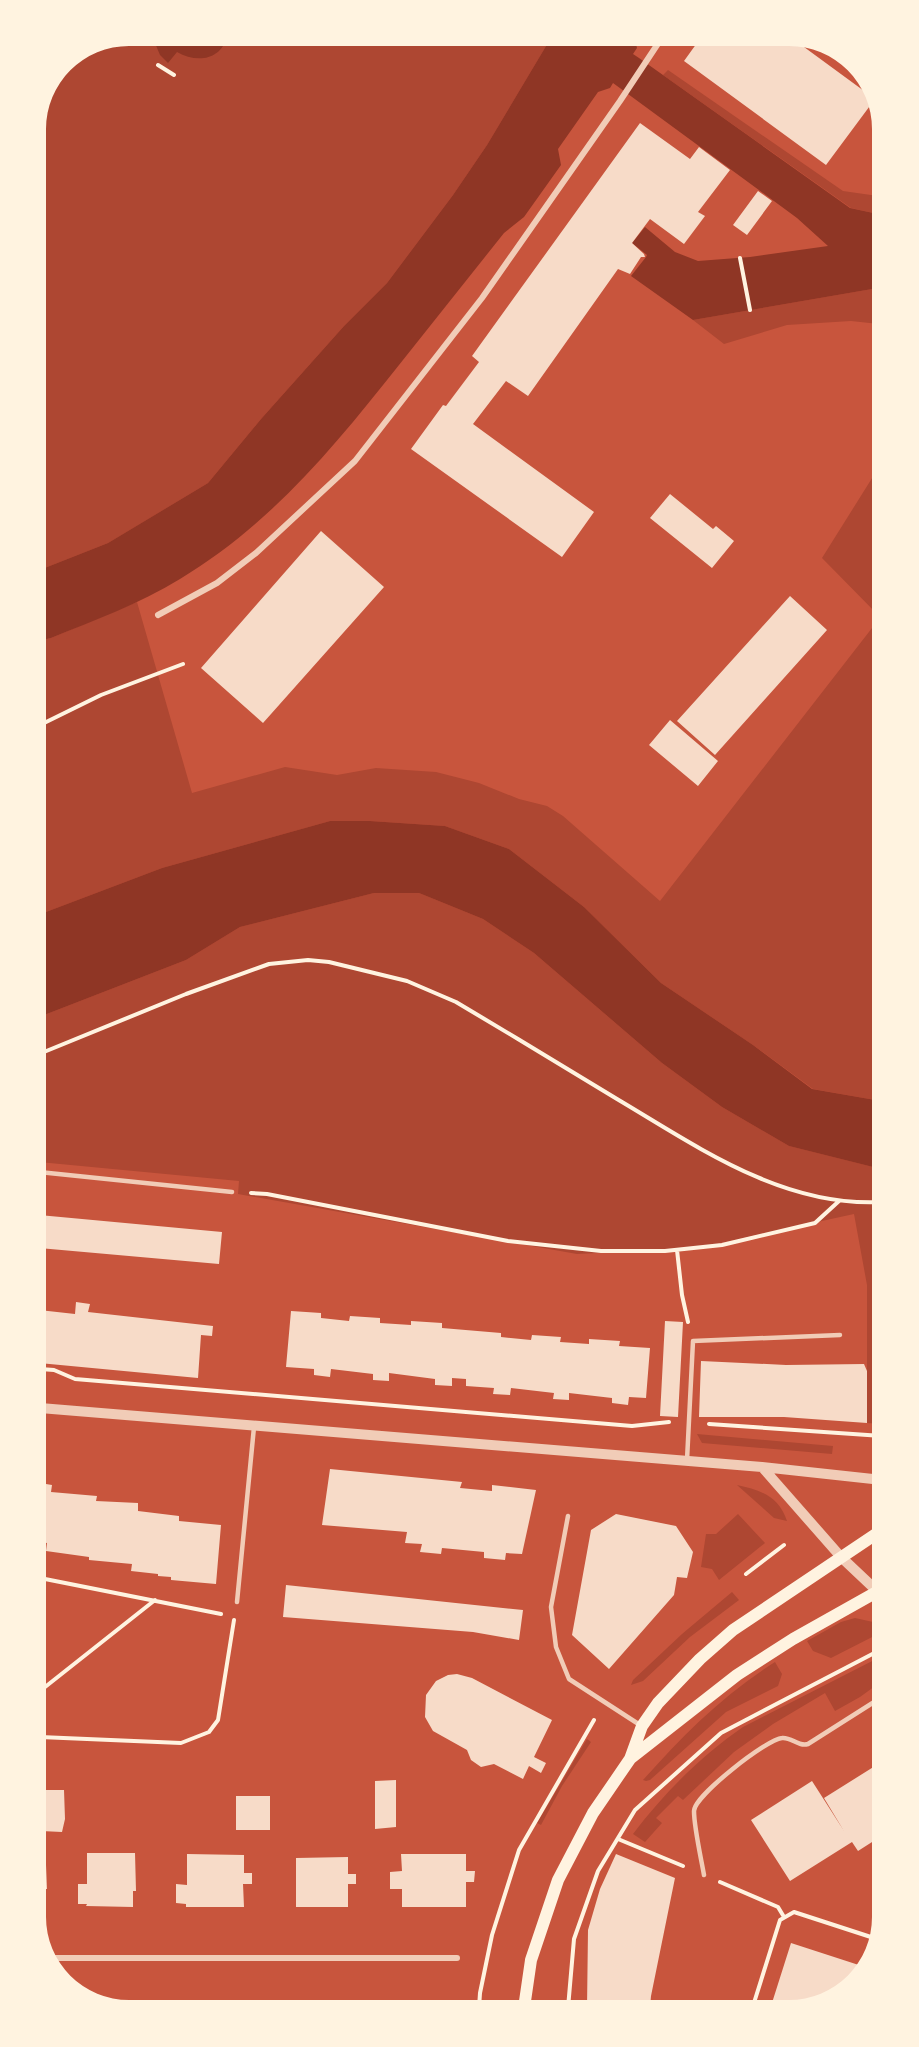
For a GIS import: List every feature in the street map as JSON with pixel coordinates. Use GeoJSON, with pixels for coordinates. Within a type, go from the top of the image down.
{"type":"FeatureCollection","features":[{"type":"Feature","properties":{"kind":"main road"},"geometry":{"type":"LineString","coordinates":[[525,2000],[531,1960],[558,1880],[592,1813],[630,1759],[642,1726],[658,1703],[700,1659],[733,1630],[872,1537]]}},
{"type":"Feature","properties":{"kind":"main road"},"geometry":{"type":"LineString","coordinates":[[630,1759],[737,1675],[793,1639],[872,1596]]}},
{"type":"Feature","properties":{"kind":"street"},"geometry":{"type":"LineString","coordinates":[[158,615],[193,597],[233,571],[315,500],[355,461],[482,298],[656,47]]}},
{"type":"Feature","properties":{"kind":"street"},"geometry":{"type":"LineString","coordinates":[[46,1409],[762,1467],[872,1479]]}},
{"type":"Feature","properties":{"kind":"street"},"geometry":{"type":"LineString","coordinates":[[762,1467],[841,1557],[872,1585]]}},
{"type":"Feature","properties":{"kind":"street"},"geometry":{"type":"LineString","coordinates":[[57,1958],[458,1958]]}},
{"type":"Feature","properties":{"kind":"lane"},"geometry":{"type":"LineString","coordinates":[[46,1173],[232,1192]]}},
{"type":"Feature","properties":{"kind":"lane"},"geometry":{"type":"LineString","coordinates":[[687,1462],[693,1341],[840,1335]]}},
{"type":"Feature","properties":{"kind":"lane"},"geometry":{"type":"LineString","coordinates":[[237,1602],[254,1427]]}},
{"type":"Feature","properties":{"kind":"lane"},"geometry":{"type":"LineString","coordinates":[[568,1516],[551,1607],[555,1647],[569,1679],[642,1726]]}},
{"type":"Feature","properties":{"kind":"lane"},"geometry":{"type":"LineString","coordinates":[[704,1875],[694,1810],[699,1799],[740,1762],[778,1740],[785,1738],[799,1744],[808,1744],[872,1703]]}},
{"type":"Feature","properties":{"kind":"path"},"geometry":{"type":"LineString","coordinates":[[158,65],[174,75]]}},
{"type":"Feature","properties":{"kind":"path"},"geometry":{"type":"LineString","coordinates":[[740,258],[750,310]]}},
{"type":"Feature","properties":{"kind":"path"},"geometry":{"type":"LineString","coordinates":[[47,722],[101,695],[183,664]]}},
{"type":"Feature","properties":{"kind":"path"},"geometry":{"type":"LineString","coordinates":[[46,1051],[186,994],[269,964],[308,960],[329,962],[407,981],[456,1002],[729,1166],[790,1191],[839,1200],[872,1203]]}},
{"type":"Feature","properties":{"kind":"path"},"geometry":{"type":"LineString","coordinates":[[232,1192],[267,1194],[508,1241],[601,1251],[677,1250],[722,1245],[815,1223],[839,1200]]}},
{"type":"Feature","properties":{"kind":"path"},"geometry":{"type":"LineString","coordinates":[[677,1250],[682,1295],[693,1341]]}},
{"type":"Feature","properties":{"kind":"path"},"geometry":{"type":"LineString","coordinates":[[46,1369],[54,1370],[75,1379],[632,1426],[671,1422],[872,1435]]}},
{"type":"Feature","properties":{"kind":"path"},"geometry":{"type":"LineString","coordinates":[[746,1574],[784,1545]]}},
{"type":"Feature","properties":{"kind":"path"},"geometry":{"type":"LineString","coordinates":[[46,1579],[235,1616]]}},
{"type":"Feature","properties":{"kind":"path"},"geometry":{"type":"LineString","coordinates":[[46,1686],[155,1600]]}},
{"type":"Feature","properties":{"kind":"path"},"geometry":{"type":"LineString","coordinates":[[46,1737],[181,1743],[209,1732],[218,1720],[237,1602]]}},
{"type":"Feature","properties":{"kind":"path"},"geometry":{"type":"LineString","coordinates":[[480,2000],[492,1935],[519,1850],[584,1734],[605,1703]]}},
{"type":"Feature","properties":{"kind":"path"},"geometry":{"type":"LineString","coordinates":[[755,2000],[780,1920],[783,1917],[794,1912],[870,1937]]}},
{"type":"Feature","properties":{"kind":"shaded area"},"geometry":{"type":"Polygon","coordinates":[[[129,46],[546,47],[487,145],[453,195],[387,283],[344,326],[261,419],[208,483],[108,543],[47,567],[47,124],[53,97],[60,83],[83,60],[113,48],[129,46]]]}},
{"type":"Feature","properties":{"kind":"shaded area"},"geometry":{"type":"Polygon","coordinates":[[[156,46],[222,46],[214,55],[207,58],[192,58],[177,52],[168,63],[160,55],[156,46]]]}},
{"type":"Feature","properties":{"kind":"shaded area"},"geometry":{"type":"Polygon","coordinates":[[[546,47],[637,47],[633,54],[850,208],[872,213],[872,289],[693,320],[631,276],[647,255],[632,243],[645,227],[675,252],[698,261],[750,257],[828,246],[797,218],[613,83],[610,88],[598,92],[558,149],[561,165],[524,217],[504,233],[350,425],[272,509],[213,557],[180,579],[133,604],[47,639],[47,567],[108,543],[208,483],[261,419],[344,326],[387,283],[453,195],[487,145],[546,47]]]}},
{"type":"Feature","properties":{"kind":"shaded area"},"geometry":{"type":"Polygon","coordinates":[[[668,70],[843,191],[872,195],[872,213],[851,208],[663,75],[668,70]]]}},
{"type":"Feature","properties":{"kind":"shaded area"},"geometry":{"type":"Polygon","coordinates":[[[872,289],[872,323],[851,321],[787,325],[724,344],[693,320],[872,289]]]}},
{"type":"Feature","properties":{"kind":"shaded area"},"geometry":{"type":"Polygon","coordinates":[[[872,478],[872,609],[822,558],[872,478]]]}},
{"type":"Feature","properties":{"kind":"shaded area"},"geometry":{"type":"Polygon","coordinates":[[[137,602],[192,793],[285,767],[337,775],[376,768],[436,772],[479,783],[519,799],[547,806],[563,816],[660,901],[872,628],[872,1099],[813,1089],[661,983],[584,907],[509,849],[445,826],[330,821],[162,868],[47,912],[47,639],[137,602]]]}},
{"type":"Feature","properties":{"kind":"shaded area"},"geometry":{"type":"Polygon","coordinates":[[[330,821],[445,826],[509,849],[584,907],[661,983],[753,1045],[812,1089],[872,1099],[872,1167],[789,1146],[722,1107],[662,1063],[534,953],[483,919],[419,893],[374,893],[240,927],[186,960],[47,1014],[47,912],[162,868],[330,821]]]}},
{"type":"Feature","properties":{"kind":"shaded area"},"geometry":{"type":"Polygon","coordinates":[[[374,893],[419,893],[483,919],[534,953],[662,1063],[722,1107],[789,1146],[872,1167],[872,1423],[867,1423],[867,1285],[854,1214],[698,1248],[577,1254],[238,1194],[239,1181],[46,1163],[47,1014],[186,960],[240,927],[374,893]]]}},
{"type":"Feature","properties":{"kind":"shaded area"},"geometry":{"type":"Polygon","coordinates":[[[697,1434],[833,1446],[832,1454],[702,1443],[697,1434]]]}},
{"type":"Feature","properties":{"kind":"shaded area"},"geometry":{"type":"Polygon","coordinates":[[[737,1485],[761,1492],[774,1500],[787,1521],[774,1518],[737,1485]]]}},
{"type":"Feature","properties":{"kind":"shaded area"},"geometry":{"type":"Polygon","coordinates":[[[738,1514],[765,1543],[719,1580],[712,1569],[701,1567],[706,1534],[716,1534],[738,1514]]]}},
{"type":"Feature","properties":{"kind":"shaded area"},"geometry":{"type":"Polygon","coordinates":[[[732,1592],[739,1600],[690,1637],[643,1681],[631,1685],[633,1680],[682,1634],[732,1592]]]}},
{"type":"Feature","properties":{"kind":"shaded area"},"geometry":{"type":"Polygon","coordinates":[[[855,1618],[872,1622],[872,1637],[831,1658],[813,1651],[807,1641],[841,1622],[855,1618]]]}},
{"type":"Feature","properties":{"kind":"shaded area"},"geometry":{"type":"Polygon","coordinates":[[[872,1661],[872,1688],[860,1697],[835,1711],[825,1693],[773,1724],[734,1752],[683,1800],[678,1796],[656,1818],[662,1823],[645,1842],[633,1834],[684,1776],[712,1750],[743,1727],[872,1661]]]}},
{"type":"Feature","properties":{"kind":"shaded area"},"geometry":{"type":"Polygon","coordinates":[[[775,1662],[782,1674],[778,1686],[726,1712],[650,1780],[643,1780],[705,1716],[756,1674],[775,1662]]]}},
{"type":"Feature","properties":{"kind":"shaded area"},"geometry":{"type":"Polygon","coordinates":[[[587,1739],[591,1742],[562,1786],[541,1825],[537,1823],[587,1739]]]}},
{"type":"Feature","properties":{"kind":"building"},"geometry":{"type":"Polygon","coordinates":[[[694,47],[805,48],[861,89],[869,107],[826,165],[684,61],[694,47]]]}},
{"type":"Feature","properties":{"kind":"building"},"geometry":{"type":"Polygon","coordinates":[[[640,123],[690,159],[699,147],[730,170],[698,212],[705,216],[684,244],[650,219],[632,243],[645,257],[641,257],[630,274],[618,269],[528,396],[506,381],[473,424],[594,512],[562,557],[411,449],[443,405],[446,406],[479,362],[472,356],[640,123]]]}},
{"type":"Feature","properties":{"kind":"building"},"geometry":{"type":"Polygon","coordinates":[[[758,191],[772,201],[747,235],[733,225],[758,191]]]}},
{"type":"Feature","properties":{"kind":"building"},"geometry":{"type":"Polygon","coordinates":[[[670,494],[713,529],[716,526],[734,541],[712,568],[650,518],[670,494]]]}},
{"type":"Feature","properties":{"kind":"building"},"geometry":{"type":"Polygon","coordinates":[[[321,531],[384,587],[263,723],[201,668],[321,531]]]}},
{"type":"Feature","properties":{"kind":"building"},"geometry":{"type":"Polygon","coordinates":[[[790,596],[827,630],[715,755],[677,721],[790,596]]]}},
{"type":"Feature","properties":{"kind":"building"},"geometry":{"type":"Polygon","coordinates":[[[670,720],[718,761],[698,786],[649,745],[670,720]]]}},
{"type":"Feature","properties":{"kind":"building"},"geometry":{"type":"Polygon","coordinates":[[[46,1216],[222,1232],[219,1264],[46,1249],[46,1216]]]}},
{"type":"Feature","properties":{"kind":"building"},"geometry":{"type":"Polygon","coordinates":[[[76,1302],[90,1304],[88,1312],[213,1326],[212,1336],[201,1335],[198,1378],[46,1364],[46,1311],[75,1314],[76,1302]]]}},
{"type":"Feature","properties":{"kind":"building"},"geometry":{"type":"Polygon","coordinates":[[[291,1311],[321,1313],[321,1318],[349,1321],[350,1316],[380,1318],[380,1323],[411,1325],[411,1321],[442,1323],[442,1328],[501,1333],[501,1337],[531,1340],[532,1335],[561,1337],[560,1342],[589,1344],[589,1339],[620,1341],[619,1346],[650,1348],[646,1398],[629,1397],[628,1405],[612,1403],[612,1398],[569,1393],[569,1400],[553,1399],[554,1393],[511,1388],[510,1395],[493,1394],[494,1388],[466,1386],[466,1379],[452,1378],[452,1386],[435,1385],[435,1379],[389,1373],[389,1381],[373,1380],[373,1374],[331,1369],[330,1377],[314,1375],[314,1369],[286,1367],[291,1311]]]}},
{"type":"Feature","properties":{"kind":"building"},"geometry":{"type":"Polygon","coordinates":[[[665,1321],[683,1322],[678,1417],[660,1416],[665,1321]]]}},
{"type":"Feature","properties":{"kind":"building"},"geometry":{"type":"Polygon","coordinates":[[[701,1361],[786,1365],[864,1364],[867,1371],[867,1423],[784,1417],[699,1417],[701,1361]]]}},
{"type":"Feature","properties":{"kind":"building"},"geometry":{"type":"Polygon","coordinates":[[[330,1469],[462,1482],[460,1488],[492,1491],[492,1485],[536,1490],[522,1554],[506,1553],[505,1560],[484,1558],[484,1552],[442,1548],[441,1554],[420,1552],[422,1544],[405,1543],[407,1532],[322,1525],[330,1469]]]}},
{"type":"Feature","properties":{"kind":"building"},"geometry":{"type":"Polygon","coordinates":[[[46,1484],[52,1485],[51,1492],[97,1496],[96,1501],[138,1503],[138,1511],[179,1516],[179,1521],[221,1525],[216,1584],[171,1580],[171,1577],[158,1576],[158,1574],[131,1571],[132,1564],[89,1560],[89,1557],[46,1551],[46,1484]]]}},
{"type":"Feature","properties":{"kind":"building"},"geometry":{"type":"Polygon","coordinates":[[[616,1514],[676,1526],[693,1552],[687,1578],[677,1577],[674,1595],[609,1669],[572,1635],[591,1530],[616,1514]]]}},
{"type":"Feature","properties":{"kind":"building"},"geometry":{"type":"Polygon","coordinates":[[[286,1585],[523,1610],[519,1640],[473,1632],[283,1617],[286,1585]]]}},
{"type":"Feature","properties":{"kind":"building"},"geometry":{"type":"Polygon","coordinates":[[[457,1674],[472,1678],[552,1720],[534,1757],[546,1763],[541,1773],[529,1766],[523,1779],[494,1764],[481,1767],[471,1760],[467,1750],[433,1731],[425,1717],[426,1695],[436,1681],[448,1675],[457,1674]]]}},
{"type":"Feature","properties":{"kind":"building"},"geometry":{"type":"Polygon","coordinates":[[[872,1768],[872,1842],[858,1851],[852,1842],[790,1881],[751,1820],[812,1781],[844,1831],[824,1798],[872,1768]]]}},
{"type":"Feature","properties":{"kind":"building"},"geometry":{"type":"Polygon","coordinates":[[[396,1780],[396,1827],[375,1829],[375,1781],[396,1780]]]}},
{"type":"Feature","properties":{"kind":"building"},"geometry":{"type":"Polygon","coordinates":[[[46,1790],[64,1790],[65,1819],[62,1832],[46,1831],[46,1790]]]}},
{"type":"Feature","properties":{"kind":"building"},"geometry":{"type":"Polygon","coordinates":[[[236,1796],[270,1796],[270,1830],[236,1830],[236,1796]]]}},
{"type":"Feature","properties":{"kind":"building"},"geometry":{"type":"Polygon","coordinates":[[[87,1853],[135,1853],[136,1891],[133,1891],[133,1907],[78,1904],[78,1884],[87,1884],[87,1853]]]}},
{"type":"Feature","properties":{"kind":"building"},"geometry":{"type":"Polygon","coordinates":[[[187,1854],[244,1855],[244,1873],[252,1873],[252,1884],[243,1884],[244,1907],[186,1907],[186,1904],[176,1903],[176,1884],[187,1885],[187,1854]]]}},
{"type":"Feature","properties":{"kind":"building"},"geometry":{"type":"Polygon","coordinates":[[[401,1854],[466,1854],[466,1871],[475,1871],[474,1882],[466,1882],[466,1907],[402,1907],[402,1889],[390,1889],[390,1872],[402,1871],[401,1854]]]}},
{"type":"Feature","properties":{"kind":"building"},"geometry":{"type":"Polygon","coordinates":[[[616,1854],[675,1878],[651,2000],[587,2000],[588,1930],[600,1889],[616,1854]]]}},
{"type":"Feature","properties":{"kind":"building"},"geometry":{"type":"Polygon","coordinates":[[[348,1857],[348,1874],[356,1874],[356,1884],[348,1884],[348,1907],[296,1907],[296,1858],[348,1857]]]}},
{"type":"Feature","properties":{"kind":"building"},"geometry":{"type":"Polygon","coordinates":[[[791,1943],[858,1965],[840,1983],[816,1996],[806,1999],[773,2000],[791,1943]]]}}]}
